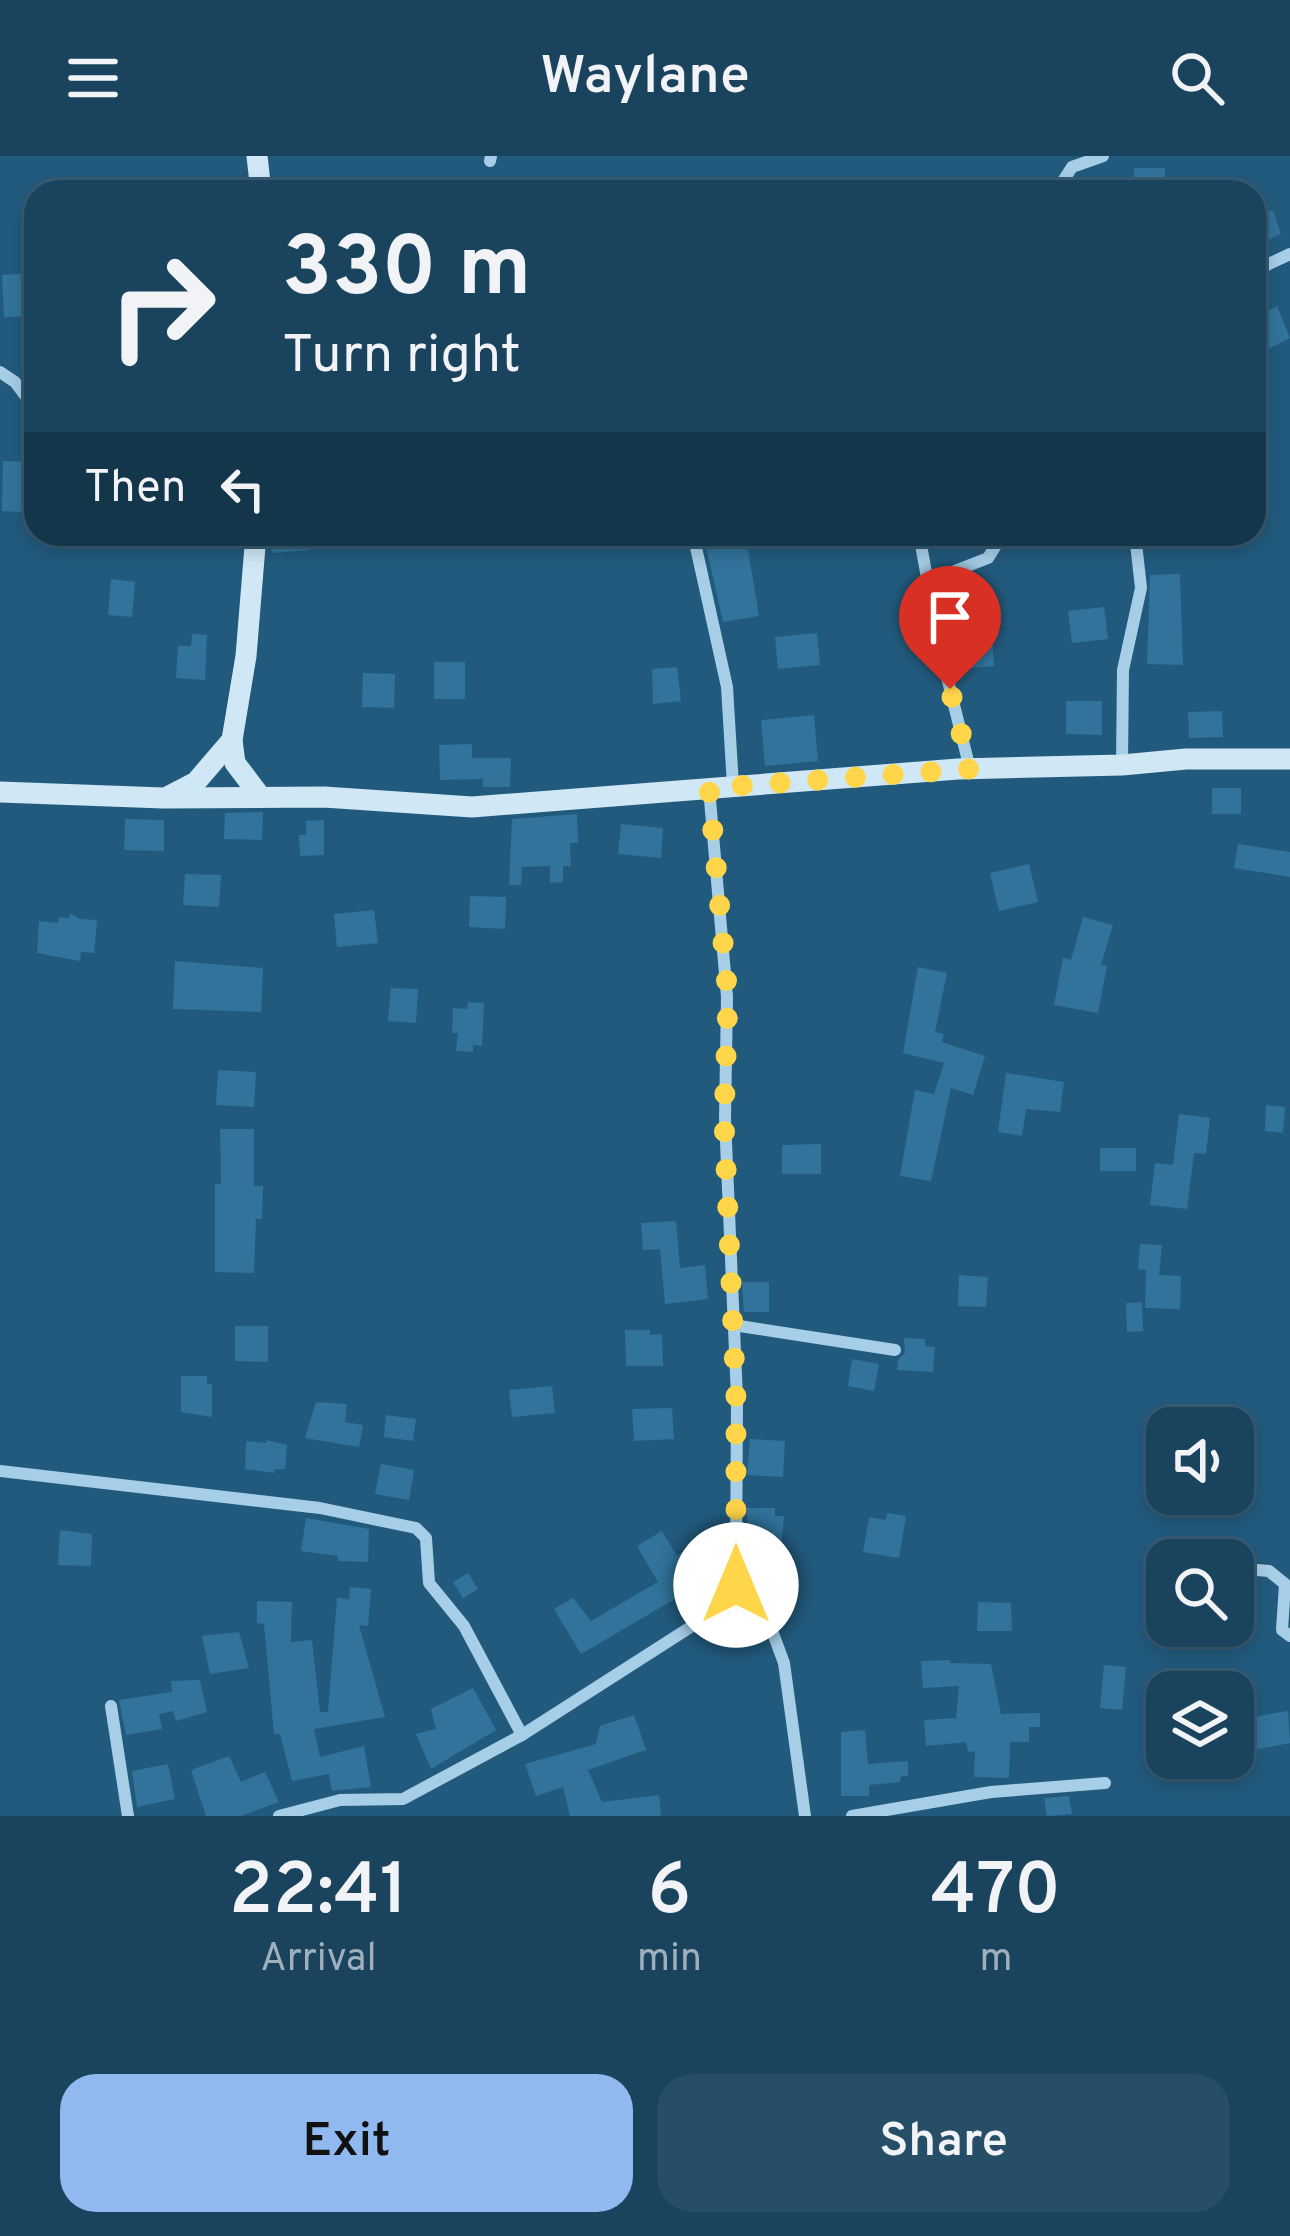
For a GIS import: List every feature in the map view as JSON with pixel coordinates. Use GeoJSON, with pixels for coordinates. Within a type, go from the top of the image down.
{"type":"FeatureCollection","features":[{"type":"Feature","properties":{"kind":"street"},"geometry":{"type":"LineString","coordinates":[[1064,180],[1072,167],[1103,156]]}},
{"type":"Feature","properties":{"kind":"street"},"geometry":{"type":"LineString","coordinates":[[0,372],[24,394]]}},
{"type":"Feature","properties":{"kind":"street"},"geometry":{"type":"LineString","coordinates":[[255,546],[246,656],[232,740],[235,763],[260,796]]}},
{"type":"Feature","properties":{"kind":"street"},"geometry":{"type":"LineString","coordinates":[[696,546],[728,687],[733,786]]}},
{"type":"Feature","properties":{"kind":"street"},"geometry":{"type":"LineString","coordinates":[[921,546],[940,649],[970,769]]}},
{"type":"Feature","properties":{"kind":"street"},"geometry":{"type":"LineString","coordinates":[[928,580],[988,558],[996,546]]}},
{"type":"Feature","properties":{"kind":"street"},"geometry":{"type":"LineString","coordinates":[[1122,765],[1123,670],[1141,588],[1136,546]]}},
{"type":"Feature","properties":{"kind":"street"},"geometry":{"type":"LineString","coordinates":[[163,798],[196,782],[232,740]]}},
{"type":"Feature","properties":{"kind":"street"},"geometry":{"type":"LineString","coordinates":[[0,792],[260,796],[472,807],[970,769],[1290,759]]}},
{"type":"Feature","properties":{"kind":"street"},"geometry":{"type":"LineString","coordinates":[[279,1816],[340,1800],[403,1798],[522,1735],[721,1606],[736,1585],[733,1325],[724,1120],[728,997],[709,788]]}},
{"type":"Feature","properties":{"kind":"street"},"geometry":{"type":"LineString","coordinates":[[733,1325],[895,1350]]}},
{"type":"Feature","properties":{"kind":"street"},"geometry":{"type":"LineString","coordinates":[[0,1471],[306,1506],[416,1528],[426,1538],[429,1583],[464,1626],[522,1735]]}},
{"type":"Feature","properties":{"kind":"street"},"geometry":{"type":"LineString","coordinates":[[1257,1570],[1269,1571],[1285,1584],[1282,1630],[1290,1636]]}},
{"type":"Feature","properties":{"kind":"street"},"geometry":{"type":"LineString","coordinates":[[736,1585],[766,1617],[784,1664],[805,1816]]}},
{"type":"Feature","properties":{"kind":"street"},"geometry":{"type":"LineString","coordinates":[[111,1706],[128,1816]]}},
{"type":"Feature","properties":{"kind":"street"},"geometry":{"type":"LineString","coordinates":[[852,1816],[991,1792],[1105,1783]]}},
{"type":"Feature","properties":{"kind":"street"},"geometry":{"type":"LineString","coordinates":[[403,1798],[403,1816]]}},
{"type":"Feature","properties":{"kind":"building"},"geometry":{"type":"Polygon","coordinates":[[[1134,168],[1165,168],[1165,180],[1134,180],[1134,168]]]}},
{"type":"Feature","properties":{"kind":"building"},"geometry":{"type":"Polygon","coordinates":[[[1273,210],[1281,234],[1266,241],[1266,213],[1273,210]]]}},
{"type":"Feature","properties":{"kind":"building"},"geometry":{"type":"Polygon","coordinates":[[[24,274],[24,316],[4,317],[2,275],[24,274]]]}},
{"type":"Feature","properties":{"kind":"building"},"geometry":{"type":"Polygon","coordinates":[[[1277,306],[1290,338],[1266,350],[1266,312],[1277,306]]]}},
{"type":"Feature","properties":{"kind":"building"},"geometry":{"type":"Polygon","coordinates":[[[3,461],[24,462],[24,512],[2,511],[3,461]]]}},
{"type":"Feature","properties":{"kind":"building"},"geometry":{"type":"Polygon","coordinates":[[[272,546],[310,546],[310,550],[272,553],[272,546]]]}},
{"type":"Feature","properties":{"kind":"building"},"geometry":{"type":"Polygon","coordinates":[[[706,546],[747,546],[759,616],[723,622],[706,546]]]}},
{"type":"Feature","properties":{"kind":"building"},"geometry":{"type":"Polygon","coordinates":[[[1180,574],[1183,665],[1147,664],[1150,575],[1180,574]]]}},
{"type":"Feature","properties":{"kind":"building"},"geometry":{"type":"Polygon","coordinates":[[[111,579],[135,582],[132,617],[108,615],[111,579]]]}},
{"type":"Feature","properties":{"kind":"building"},"geometry":{"type":"Polygon","coordinates":[[[1104,607],[1108,639],[1072,643],[1068,611],[1104,607]]]}},
{"type":"Feature","properties":{"kind":"building"},"geometry":{"type":"Polygon","coordinates":[[[817,633],[820,665],[778,669],[775,637],[817,633]]]}},
{"type":"Feature","properties":{"kind":"building"},"geometry":{"type":"Polygon","coordinates":[[[192,634],[207,635],[205,680],[176,678],[178,646],[191,646],[192,634]]]}},
{"type":"Feature","properties":{"kind":"building"},"geometry":{"type":"Polygon","coordinates":[[[992,634],[994,666],[963,669],[960,637],[992,634]]]}},
{"type":"Feature","properties":{"kind":"building"},"geometry":{"type":"Polygon","coordinates":[[[434,662],[465,662],[465,699],[434,699],[434,662]]]}},
{"type":"Feature","properties":{"kind":"building"},"geometry":{"type":"Polygon","coordinates":[[[677,667],[681,701],[653,704],[652,669],[677,667]]]}},
{"type":"Feature","properties":{"kind":"building"},"geometry":{"type":"Polygon","coordinates":[[[363,673],[395,674],[394,708],[362,707],[363,673]]]}},
{"type":"Feature","properties":{"kind":"building"},"geometry":{"type":"Polygon","coordinates":[[[1066,701],[1102,701],[1102,735],[1066,734],[1066,701]]]}},
{"type":"Feature","properties":{"kind":"building"},"geometry":{"type":"Polygon","coordinates":[[[1222,711],[1223,737],[1189,738],[1188,712],[1222,711]]]}},
{"type":"Feature","properties":{"kind":"building"},"geometry":{"type":"Polygon","coordinates":[[[814,715],[818,761],[765,766],[761,720],[814,715]]]}},
{"type":"Feature","properties":{"kind":"building"},"geometry":{"type":"Polygon","coordinates":[[[472,744],[472,758],[511,758],[510,787],[483,787],[483,779],[440,780],[439,745],[472,744]]]}},
{"type":"Feature","properties":{"kind":"building"},"geometry":{"type":"Polygon","coordinates":[[[1212,788],[1241,788],[1241,814],[1212,814],[1212,788]]]}},
{"type":"Feature","properties":{"kind":"building"},"geometry":{"type":"Polygon","coordinates":[[[263,812],[262,840],[224,839],[225,813],[263,812]]]}},
{"type":"Feature","properties":{"kind":"building"},"geometry":{"type":"Polygon","coordinates":[[[577,814],[578,843],[570,843],[571,866],[563,866],[563,882],[550,883],[550,866],[522,867],[521,885],[509,885],[512,819],[577,814]]]}},
{"type":"Feature","properties":{"kind":"building"},"geometry":{"type":"Polygon","coordinates":[[[125,819],[164,820],[164,851],[124,850],[125,819]]]}},
{"type":"Feature","properties":{"kind":"building"},"geometry":{"type":"Polygon","coordinates":[[[324,820],[324,855],[300,856],[299,835],[306,835],[306,821],[324,820]]]}},
{"type":"Feature","properties":{"kind":"building"},"geometry":{"type":"Polygon","coordinates":[[[621,824],[663,828],[661,858],[618,854],[621,824]]]}},
{"type":"Feature","properties":{"kind":"building"},"geometry":{"type":"Polygon","coordinates":[[[1238,844],[1290,852],[1290,877],[1234,868],[1238,844]]]}},
{"type":"Feature","properties":{"kind":"building"},"geometry":{"type":"Polygon","coordinates":[[[1029,864],[1038,902],[999,911],[990,873],[1029,864]]]}},
{"type":"Feature","properties":{"kind":"building"},"geometry":{"type":"Polygon","coordinates":[[[185,874],[221,875],[219,907],[183,905],[185,874]]]}},
{"type":"Feature","properties":{"kind":"building"},"geometry":{"type":"Polygon","coordinates":[[[470,896],[506,897],[505,929],[469,927],[470,896]]]}},
{"type":"Feature","properties":{"kind":"building"},"geometry":{"type":"Polygon","coordinates":[[[374,910],[378,943],[337,947],[334,914],[374,910]]]}},
{"type":"Feature","properties":{"kind":"building"},"geometry":{"type":"Polygon","coordinates":[[[70,913],[97,920],[94,953],[81,952],[80,961],[37,953],[39,921],[58,923],[59,917],[70,918],[70,913]]]}},
{"type":"Feature","properties":{"kind":"building"},"geometry":{"type":"Polygon","coordinates":[[[1083,917],[1113,925],[1101,965],[1107,966],[1098,1013],[1054,1005],[1063,958],[1071,960],[1083,917]]]}},
{"type":"Feature","properties":{"kind":"building"},"geometry":{"type":"Polygon","coordinates":[[[175,961],[263,968],[261,1012],[173,1009],[175,961]]]}},
{"type":"Feature","properties":{"kind":"building"},"geometry":{"type":"Polygon","coordinates":[[[918,967],[947,973],[935,1032],[944,1034],[942,1042],[985,1056],[973,1095],[951,1088],[931,1181],[900,1176],[915,1090],[934,1094],[944,1063],[903,1053],[918,967]]]}},
{"type":"Feature","properties":{"kind":"building"},"geometry":{"type":"Polygon","coordinates":[[[391,988],[418,989],[416,1023],[388,1021],[391,988]]]}},
{"type":"Feature","properties":{"kind":"building"},"geometry":{"type":"Polygon","coordinates":[[[468,1002],[484,1003],[482,1046],[473,1045],[473,1052],[456,1051],[453,1008],[467,1009],[468,1002]]]}},
{"type":"Feature","properties":{"kind":"building"},"geometry":{"type":"Polygon","coordinates":[[[218,1070],[256,1072],[254,1107],[216,1105],[218,1070]]]}},
{"type":"Feature","properties":{"kind":"building"},"geometry":{"type":"Polygon","coordinates":[[[1006,1073],[1064,1082],[1060,1112],[1026,1109],[1022,1136],[998,1132],[1006,1073]]]}},
{"type":"Feature","properties":{"kind":"building"},"geometry":{"type":"Polygon","coordinates":[[[1266,1105],[1285,1107],[1283,1133],[1265,1131],[1266,1105]]]}},
{"type":"Feature","properties":{"kind":"building"},"geometry":{"type":"Polygon","coordinates":[[[1179,1114],[1210,1118],[1206,1154],[1194,1153],[1187,1209],[1150,1205],[1155,1163],[1173,1165],[1179,1114]]]}},
{"type":"Feature","properties":{"kind":"building"},"geometry":{"type":"Polygon","coordinates":[[[220,1129],[254,1129],[254,1186],[263,1186],[254,1273],[215,1272],[220,1129]]]}},
{"type":"Feature","properties":{"kind":"building"},"geometry":{"type":"Polygon","coordinates":[[[821,1144],[821,1174],[782,1174],[782,1145],[821,1144]]]}},
{"type":"Feature","properties":{"kind":"building"},"geometry":{"type":"Polygon","coordinates":[[[1100,1148],[1136,1148],[1136,1171],[1100,1171],[1100,1148]]]}},
{"type":"Feature","properties":{"kind":"building"},"geometry":{"type":"Polygon","coordinates":[[[676,1221],[680,1268],[705,1265],[708,1299],[665,1304],[660,1249],[643,1250],[641,1223],[676,1221]]]}},
{"type":"Feature","properties":{"kind":"building"},"geometry":{"type":"Polygon","coordinates":[[[1140,1244],[1162,1245],[1159,1275],[1181,1276],[1180,1309],[1145,1308],[1146,1270],[1138,1269],[1140,1244]]]}},
{"type":"Feature","properties":{"kind":"building"},"geometry":{"type":"Polygon","coordinates":[[[959,1275],[988,1277],[986,1307],[958,1306],[959,1275]]]}},
{"type":"Feature","properties":{"kind":"building"},"geometry":{"type":"Polygon","coordinates":[[[742,1282],[769,1282],[769,1312],[744,1312],[742,1282]]]}},
{"type":"Feature","properties":{"kind":"building"},"geometry":{"type":"Polygon","coordinates":[[[1142,1302],[1143,1331],[1127,1332],[1126,1303],[1142,1302]]]}},
{"type":"Feature","properties":{"kind":"building"},"geometry":{"type":"Polygon","coordinates":[[[235,1326],[268,1326],[268,1362],[235,1361],[235,1326]]]}},
{"type":"Feature","properties":{"kind":"building"},"geometry":{"type":"Polygon","coordinates":[[[625,1330],[662,1334],[663,1366],[626,1366],[625,1330]]]}},
{"type":"Feature","properties":{"kind":"building"},"geometry":{"type":"Polygon","coordinates":[[[904,1338],[925,1339],[925,1346],[935,1347],[933,1372],[897,1370],[905,1353],[904,1338]]]}},
{"type":"Feature","properties":{"kind":"building"},"geometry":{"type":"Polygon","coordinates":[[[852,1359],[879,1364],[874,1391],[848,1386],[852,1359]]]}},
{"type":"Feature","properties":{"kind":"building"},"geometry":{"type":"Polygon","coordinates":[[[181,1376],[207,1376],[207,1384],[212,1384],[212,1417],[181,1412],[181,1376]]]}},
{"type":"Feature","properties":{"kind":"building"},"geometry":{"type":"Polygon","coordinates":[[[552,1386],[555,1413],[512,1417],[509,1390],[552,1386]]]}},
{"type":"Feature","properties":{"kind":"building"},"geometry":{"type":"Polygon","coordinates":[[[316,1402],[347,1404],[345,1422],[363,1425],[359,1447],[305,1438],[316,1402]]]}},
{"type":"Feature","properties":{"kind":"building"},"geometry":{"type":"Polygon","coordinates":[[[672,1408],[674,1439],[634,1441],[632,1409],[672,1408]]]}},
{"type":"Feature","properties":{"kind":"building"},"geometry":{"type":"Polygon","coordinates":[[[386,1415],[416,1419],[413,1441],[384,1437],[386,1415]]]}},
{"type":"Feature","properties":{"kind":"building"},"geometry":{"type":"Polygon","coordinates":[[[750,1439],[785,1441],[783,1477],[747,1475],[750,1439]]]}},
{"type":"Feature","properties":{"kind":"building"},"geometry":{"type":"Polygon","coordinates":[[[246,1441],[287,1445],[285,1469],[274,1473],[245,1469],[246,1441]]]}},
{"type":"Feature","properties":{"kind":"building"},"geometry":{"type":"Polygon","coordinates":[[[381,1464],[414,1470],[409,1500],[375,1494],[381,1464]]]}},
{"type":"Feature","properties":{"kind":"building"},"geometry":{"type":"Polygon","coordinates":[[[747,1508],[775,1508],[775,1516],[784,1516],[780,1558],[747,1558],[747,1508]]]}},
{"type":"Feature","properties":{"kind":"building"},"geometry":{"type":"Polygon","coordinates":[[[888,1513],[906,1516],[899,1558],[863,1552],[869,1517],[885,1520],[888,1513]]]}},
{"type":"Feature","properties":{"kind":"building"},"geometry":{"type":"Polygon","coordinates":[[[306,1518],[369,1529],[368,1562],[338,1561],[338,1556],[301,1551],[306,1518]]]}},
{"type":"Feature","properties":{"kind":"building"},"geometry":{"type":"Polygon","coordinates":[[[60,1530],[92,1534],[91,1566],[58,1565],[60,1530]]]}},
{"type":"Feature","properties":{"kind":"building"},"geometry":{"type":"Polygon","coordinates":[[[662,1531],[677,1556],[683,1552],[699,1585],[581,1654],[554,1609],[573,1598],[591,1621],[658,1582],[637,1546],[662,1531]]]}},
{"type":"Feature","properties":{"kind":"building"},"geometry":{"type":"Polygon","coordinates":[[[468,1573],[478,1589],[463,1598],[453,1582],[468,1573]]]}},
{"type":"Feature","properties":{"kind":"building"},"geometry":{"type":"Polygon","coordinates":[[[350,1587],[371,1589],[368,1626],[359,1625],[385,1717],[314,1729],[320,1757],[364,1746],[371,1787],[332,1791],[329,1774],[292,1781],[280,1734],[274,1734],[264,1624],[257,1623],[257,1601],[292,1602],[291,1642],[312,1640],[320,1712],[328,1712],[337,1598],[349,1599],[350,1587]]]}},
{"type":"Feature","properties":{"kind":"building"},"geometry":{"type":"Polygon","coordinates":[[[978,1602],[1011,1603],[1012,1631],[977,1631],[978,1602]]]}},
{"type":"Feature","properties":{"kind":"building"},"geometry":{"type":"Polygon","coordinates":[[[239,1632],[249,1668],[210,1674],[202,1636],[239,1632]]]}},
{"type":"Feature","properties":{"kind":"building"},"geometry":{"type":"Polygon","coordinates":[[[921,1661],[991,1664],[1001,1714],[1040,1713],[1040,1727],[1029,1727],[1029,1742],[1010,1742],[1009,1778],[974,1777],[975,1751],[968,1752],[966,1742],[926,1746],[924,1720],[956,1718],[959,1686],[923,1688],[921,1661]]]}},
{"type":"Feature","properties":{"kind":"building"},"geometry":{"type":"Polygon","coordinates":[[[1104,1665],[1126,1667],[1122,1710],[1100,1708],[1104,1665]]]}},
{"type":"Feature","properties":{"kind":"building"},"geometry":{"type":"Polygon","coordinates":[[[200,1680],[207,1712],[176,1721],[173,1711],[159,1714],[162,1729],[126,1735],[119,1700],[172,1692],[171,1681],[200,1680]]]}},
{"type":"Feature","properties":{"kind":"building"},"geometry":{"type":"Polygon","coordinates":[[[473,1688],[496,1730],[431,1769],[416,1734],[436,1729],[431,1709],[473,1688]]]}},
{"type":"Feature","properties":{"kind":"building"},"geometry":{"type":"Polygon","coordinates":[[[1288,1711],[1290,1743],[1254,1750],[1254,1717],[1288,1711]]]}},
{"type":"Feature","properties":{"kind":"building"},"geometry":{"type":"Polygon","coordinates":[[[634,1715],[646,1750],[588,1770],[602,1802],[659,1795],[661,1816],[570,1816],[563,1787],[536,1796],[525,1764],[596,1744],[600,1726],[634,1715]]]}},
{"type":"Feature","properties":{"kind":"building"},"geometry":{"type":"Polygon","coordinates":[[[865,1730],[868,1764],[908,1761],[908,1776],[901,1776],[900,1782],[869,1785],[869,1796],[841,1796],[841,1732],[865,1730]]]}},
{"type":"Feature","properties":{"kind":"building"},"geometry":{"type":"Polygon","coordinates":[[[229,1756],[241,1782],[265,1772],[279,1802],[240,1816],[206,1816],[191,1770],[229,1756]]]}},
{"type":"Feature","properties":{"kind":"building"},"geometry":{"type":"Polygon","coordinates":[[[168,1764],[175,1799],[137,1807],[132,1771],[168,1764]]]}},
{"type":"Feature","properties":{"kind":"building"},"geometry":{"type":"Polygon","coordinates":[[[1069,1796],[1072,1814],[1047,1816],[1044,1798],[1069,1796]]]}},
{"type":"Feature","properties":{"kind":"route"},"geometry":{"type":"LineString","coordinates":[[736,1585],[736,1398],[724,1120],[728,997],[709,788],[970,769],[950,689]]}}]}
